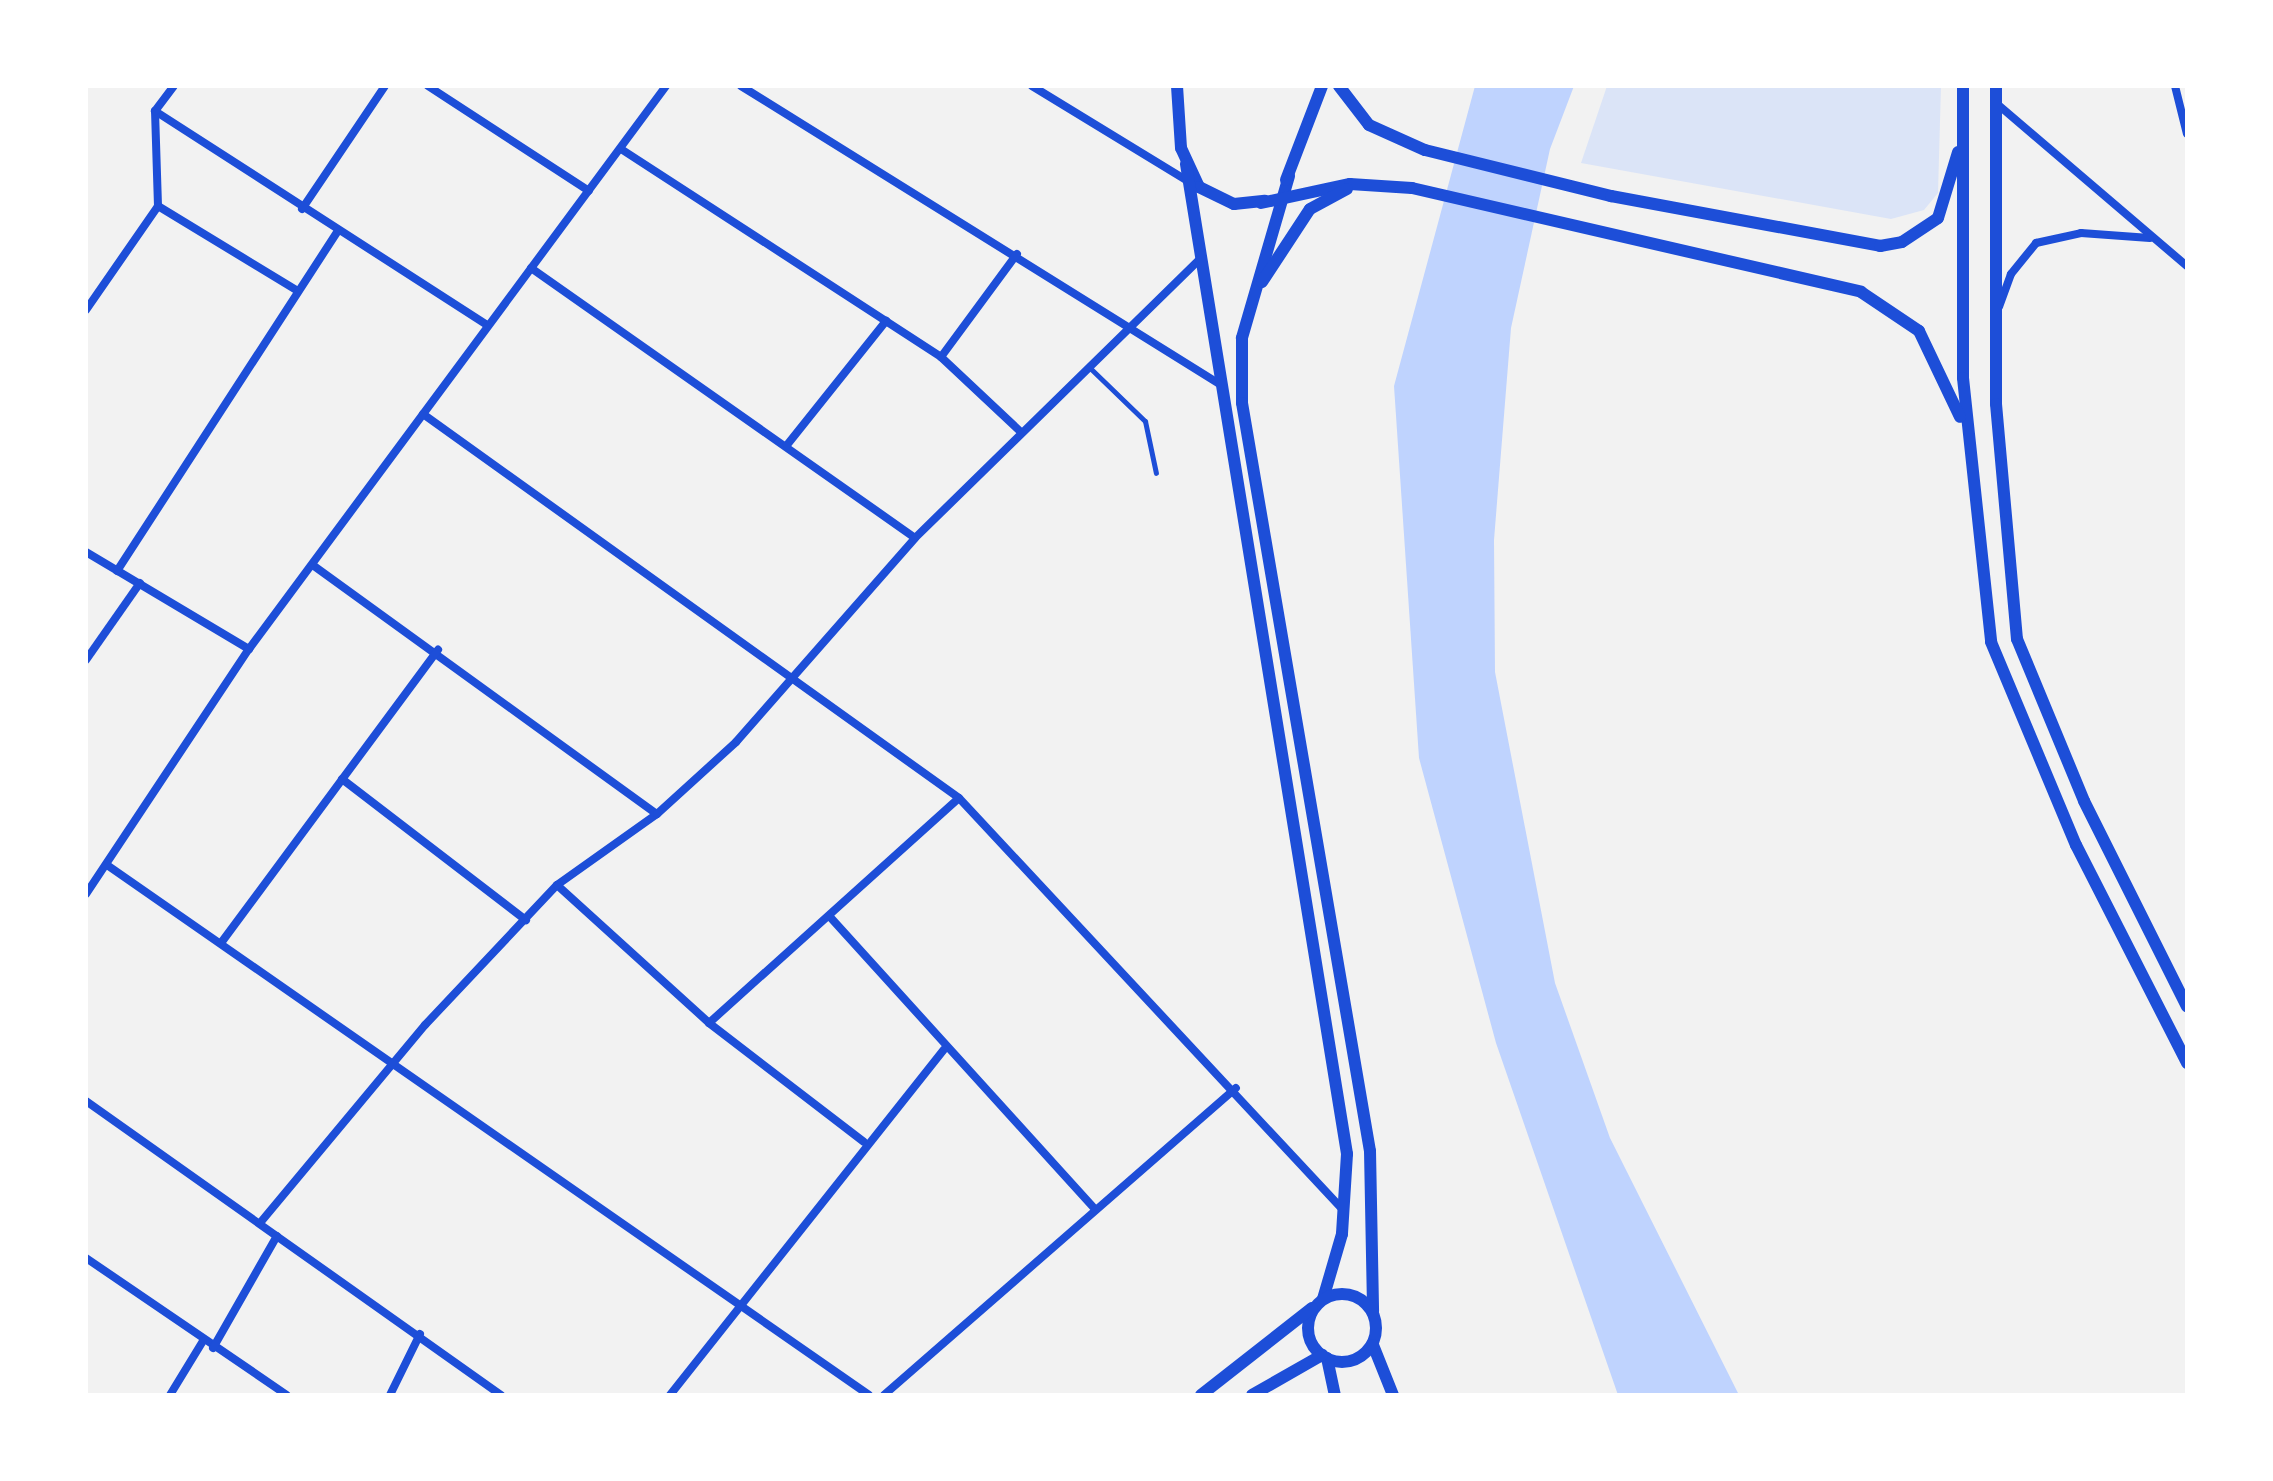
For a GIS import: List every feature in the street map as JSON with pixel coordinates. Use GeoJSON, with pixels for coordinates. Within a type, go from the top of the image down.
{"type":"FeatureCollection","features":[{"type":"Feature","properties":{"kind":"main road"},"geometry":{"type":"LineString","coordinates":[[1177,86],[1186,164],[1193,184],[1200,259],[1218,383],[1347,1154],[1345,1212],[1319,1302],[1308,1327],[1324,1357],[1335,1395]]}},
{"type":"Feature","properties":{"kind":"main road"},"geometry":{"type":"LineString","coordinates":[[1322,86],[1289,176],[1242,338],[1242,403],[1370,1151],[1373,1345],[1393,1395]]}},
{"type":"Feature","properties":{"kind":"main road"},"geometry":{"type":"LineString","coordinates":[[1339,86],[1369,125],[1425,150],[1611,196],[1859,243],[1902,242],[1943,208],[1963,133]]}},
{"type":"Feature","properties":{"kind":"main road"},"geometry":{"type":"LineString","coordinates":[[1963,86],[1967,440],[1991,642],[2076,845],[2187,1063]]}},
{"type":"Feature","properties":{"kind":"main road"},"geometry":{"type":"LineString","coordinates":[[1996,86],[1997,313],[2003,545],[2017,639],[2084,801],[2187,1007]]}},
{"type":"Feature","properties":{"kind":"main road"},"geometry":{"type":"LineString","coordinates":[[1261,203],[1289,176]]}},
{"type":"Feature","properties":{"kind":"main road"},"geometry":{"type":"LineString","coordinates":[[1193,184],[1222,201],[1261,203],[1360,185],[1412,188],[1883,302],[1933,350],[1967,440]]}},
{"type":"Feature","properties":{"kind":"main road"},"geometry":{"type":"LineString","coordinates":[[1242,338],[1286,237],[1310,209],[1360,185]]}},
{"type":"Feature","properties":{"kind":"main road"},"geometry":{"type":"LineString","coordinates":[[1201,1395],[1319,1302],[1356,1296],[1373,1311]]}},
{"type":"Feature","properties":{"kind":"main road"},"geometry":{"type":"LineString","coordinates":[[1252,1395],[1324,1357],[1347,1362],[1373,1345]]}},
{"type":"Feature","properties":{"kind":"street"},"geometry":{"type":"LineString","coordinates":[[86,310],[158,206],[155,111],[174,86]]}},
{"type":"Feature","properties":{"kind":"street"},"geometry":{"type":"LineString","coordinates":[[302,209],[385,86]]}},
{"type":"Feature","properties":{"kind":"street"},"geometry":{"type":"LineString","coordinates":[[428,86],[589,191]]}},
{"type":"Feature","properties":{"kind":"street"},"geometry":{"type":"LineString","coordinates":[[86,894],[249,649],[314,566],[485,324],[531,268],[666,86]]}},
{"type":"Feature","properties":{"kind":"street"},"geometry":{"type":"LineString","coordinates":[[741,86],[1017,254],[1218,383]]}},
{"type":"Feature","properties":{"kind":"street"},"geometry":{"type":"LineString","coordinates":[[1032,86],[1193,184]]}},
{"type":"Feature","properties":{"kind":"street"},"geometry":{"type":"LineString","coordinates":[[2175,86],[2187,134]]}},
{"type":"Feature","properties":{"kind":"street"},"geometry":{"type":"LineString","coordinates":[[1996,102],[2150,239],[2187,266]]}},
{"type":"Feature","properties":{"kind":"street"},"geometry":{"type":"LineString","coordinates":[[155,111],[302,209],[485,324]]}},
{"type":"Feature","properties":{"kind":"street"},"geometry":{"type":"LineString","coordinates":[[621,149],[941,357],[1021,432]]}},
{"type":"Feature","properties":{"kind":"street"},"geometry":{"type":"LineString","coordinates":[[158,206],[296,290]]}},
{"type":"Feature","properties":{"kind":"street"},"geometry":{"type":"LineString","coordinates":[[117,571],[296,290],[338,231]]}},
{"type":"Feature","properties":{"kind":"street"},"geometry":{"type":"LineString","coordinates":[[1997,313],[2011,274],[2036,243],[2081,233],[2150,239]]}},
{"type":"Feature","properties":{"kind":"street"},"geometry":{"type":"LineString","coordinates":[[941,357],[1017,254]]}},
{"type":"Feature","properties":{"kind":"street"},"geometry":{"type":"LineString","coordinates":[[260,1223],[557,885],[657,814],[736,742],[792,674],[915,538],[1127,325],[1200,259]]}},
{"type":"Feature","properties":{"kind":"street"},"geometry":{"type":"LineString","coordinates":[[531,268],[787,445],[915,538]]}},
{"type":"Feature","properties":{"kind":"street"},"geometry":{"type":"LineString","coordinates":[[86,291],[96,297]]}},
{"type":"Feature","properties":{"kind":"street"},"geometry":{"type":"LineString","coordinates":[[787,445],[886,321]]}},
{"type":"Feature","properties":{"kind":"street"},"geometry":{"type":"LineString","coordinates":[[423,414],[792,674],[959,798],[1236,1088],[1345,1212]]}},
{"type":"Feature","properties":{"kind":"street"},"geometry":{"type":"LineString","coordinates":[[86,552],[249,649]]}},
{"type":"Feature","properties":{"kind":"street"},"geometry":{"type":"LineString","coordinates":[[314,566],[438,650],[657,814]]}},
{"type":"Feature","properties":{"kind":"street"},"geometry":{"type":"LineString","coordinates":[[86,660],[140,583]]}},
{"type":"Feature","properties":{"kind":"street"},"geometry":{"type":"LineString","coordinates":[[221,943],[438,650]]}},
{"type":"Feature","properties":{"kind":"street"},"geometry":{"type":"LineString","coordinates":[[342,779],[526,920]]}},
{"type":"Feature","properties":{"kind":"street"},"geometry":{"type":"LineString","coordinates":[[709,1023],[831,918],[959,798]]}},
{"type":"Feature","properties":{"kind":"street"},"geometry":{"type":"LineString","coordinates":[[107,865],[869,1395]]}},
{"type":"Feature","properties":{"kind":"street"},"geometry":{"type":"LineString","coordinates":[[557,885],[709,1023],[864,1142]]}},
{"type":"Feature","properties":{"kind":"street"},"geometry":{"type":"LineString","coordinates":[[831,918],[944,1049],[1094,1208]]}},
{"type":"Feature","properties":{"kind":"street"},"geometry":{"type":"LineString","coordinates":[[670,1395],[864,1142],[944,1049]]}},
{"type":"Feature","properties":{"kind":"street"},"geometry":{"type":"LineString","coordinates":[[884,1395],[1094,1208],[1236,1088]]}},
{"type":"Feature","properties":{"kind":"street"},"geometry":{"type":"LineString","coordinates":[[86,1101],[420,1334],[501,1395]]}},
{"type":"Feature","properties":{"kind":"street"},"geometry":{"type":"LineString","coordinates":[[213,1348],[277,1236]]}},
{"type":"Feature","properties":{"kind":"street"},"geometry":{"type":"LineString","coordinates":[[86,1258],[213,1348],[287,1395]]}},
{"type":"Feature","properties":{"kind":"street"},"geometry":{"type":"LineString","coordinates":[[390,1395],[420,1334]]}},
{"type":"Feature","properties":{"kind":"street"},"geometry":{"type":"LineString","coordinates":[[170,1395],[203,1341]]}},
{"type":"Feature","properties":{"kind":"lane"},"geometry":{"type":"LineString","coordinates":[[1088,366],[1145,421],[1156,473]]}},
{"type":"Feature","properties":{"kind":"shaded area"},"geometry":{"type":"Polygon","coordinates":[[[1607,86],[1941,86],[1938,193],[1924,210],[1891,219],[1581,163],[1607,86]]]}},
{"type":"Feature","properties":{"kind":"water"},"geometry":{"type":"Polygon","coordinates":[[[1475,86],[1574,86],[1550,149],[1511,328],[1494,540],[1495,672],[1555,983],[1610,1138],[1739,1395],[1618,1395],[1496,1043],[1419,758],[1394,386],[1475,86]]]}}]}
